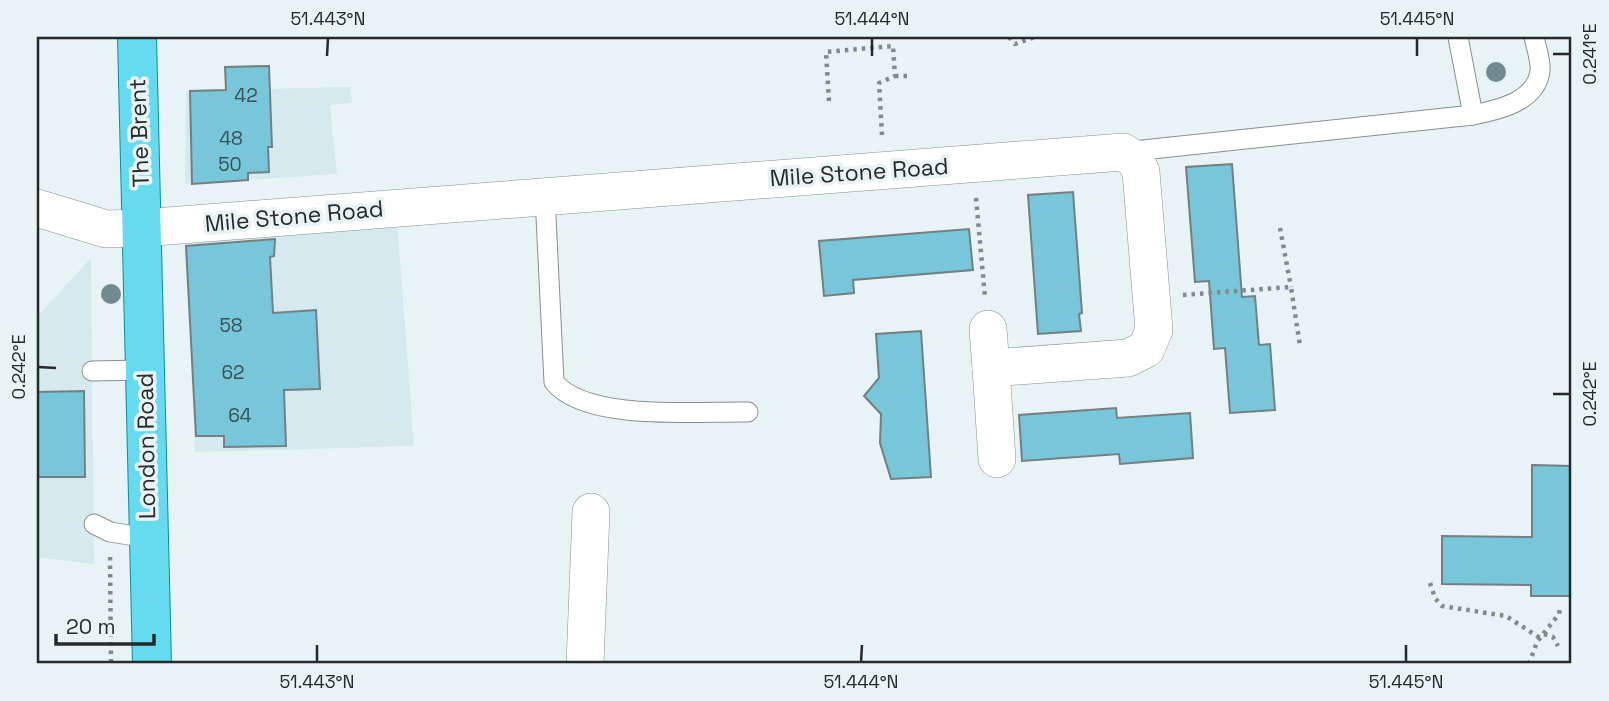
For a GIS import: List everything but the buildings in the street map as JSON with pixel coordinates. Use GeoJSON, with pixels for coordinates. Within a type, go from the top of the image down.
{"type":"FeatureCollection","features":[{"type":"Feature","properties":{"kind":"main road","name":"The Brent"},"geometry":{"type":"LineString","coordinates":[[137,37],[142,228]]}},
{"type":"Feature","properties":{"kind":"main road","name":"London Road"},"geometry":{"type":"LineString","coordinates":[[142,228],[152,664]]}},
{"type":"Feature","properties":{"kind":"street","name":"Mile Stone Road"},"geometry":{"type":"LineString","coordinates":[[37,208],[106,229],[142,228],[1123,152]]}},
{"type":"Feature","properties":{"kind":"street"},"geometry":{"type":"LineString","coordinates":[[991,368],[1128,358],[1146,349],[1154,330],[1141,172],[1135,160],[1123,152]]}},
{"type":"Feature","properties":{"kind":"street"},"geometry":{"type":"LineString","coordinates":[[988,329],[997,459]]}},
{"type":"Feature","properties":{"kind":"street"},"geometry":{"type":"LineString","coordinates":[[585,664],[591,512]]}},
{"type":"Feature","properties":{"kind":"lane"},"geometry":{"type":"LineString","coordinates":[[1458,37],[1473,116]]}},
{"type":"Feature","properties":{"kind":"lane"},"geometry":{"type":"LineString","coordinates":[[1123,152],[1473,116],[1509,105],[1525,96],[1531,89],[1540,70],[1534,37]]}},
{"type":"Feature","properties":{"kind":"lane"},"geometry":{"type":"LineString","coordinates":[[545,195],[554,382],[563,393],[589,404],[636,411],[748,412]]}},
{"type":"Feature","properties":{"kind":"lane"},"geometry":{"type":"LineString","coordinates":[[92,371],[144,370]]}},
{"type":"Feature","properties":{"kind":"lane"},"geometry":{"type":"LineString","coordinates":[[94,524],[110,532],[148,538]]}},
{"type":"Feature","properties":{"kind":"path"},"geometry":{"type":"LineString","coordinates":[[1009,37],[1015,44],[1035,37]]}},
{"type":"Feature","properties":{"kind":"path"},"geometry":{"type":"LineString","coordinates":[[829,101],[826,52],[893,46],[895,76]]}},
{"type":"Feature","properties":{"kind":"path"},"geometry":{"type":"LineString","coordinates":[[882,136],[876,97],[879,83],[895,76],[908,76]]}},
{"type":"Feature","properties":{"kind":"path"},"geometry":{"type":"LineString","coordinates":[[973,163],[988,329]]}},
{"type":"Feature","properties":{"kind":"path"},"geometry":{"type":"LineString","coordinates":[[1280,228],[1300,346]]}},
{"type":"Feature","properties":{"kind":"path"},"geometry":{"type":"LineString","coordinates":[[1151,298],[1290,288]]}},
{"type":"Feature","properties":{"kind":"path"},"geometry":{"type":"LineString","coordinates":[[1430,583],[1435,598],[1444,607],[1506,616],[1542,636],[1553,637],[1558,646]]}},
{"type":"Feature","properties":{"kind":"path"},"geometry":{"type":"LineString","coordinates":[[1528,664],[1542,636],[1559,614],[1560,608]]}},
{"type":"Feature","properties":{"kind":"shaded area"},"geometry":{"type":"Polygon","coordinates":[[[350,87],[352,103],[330,105],[337,174],[185,184],[186,91],[350,87]]]}},
{"type":"Feature","properties":{"kind":"shaded area"},"geometry":{"type":"Polygon","coordinates":[[[397,219],[414,446],[195,452],[186,245],[195,236],[397,219]]]}},
{"type":"Feature","properties":{"kind":"shaded area"},"geometry":{"type":"Polygon","coordinates":[[[91,258],[94,564],[37,557],[37,317],[91,258]]]}}]}
